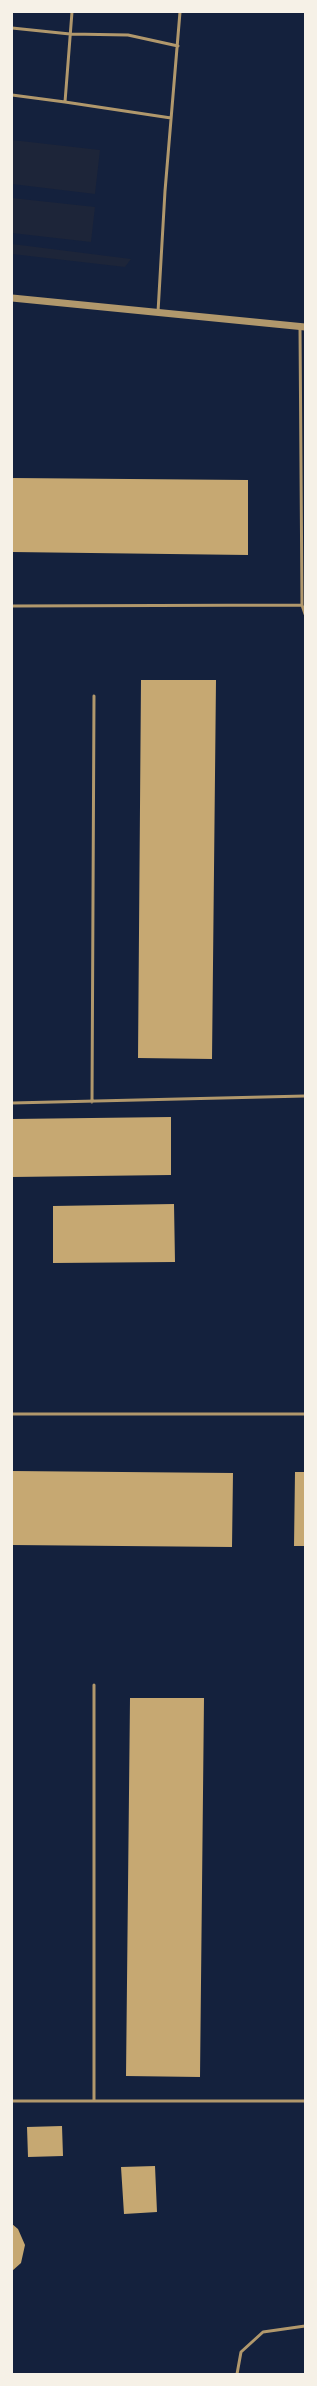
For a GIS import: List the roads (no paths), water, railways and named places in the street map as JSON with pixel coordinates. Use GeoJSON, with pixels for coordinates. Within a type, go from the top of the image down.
{"type":"FeatureCollection","features":[{"type":"Feature","properties":{"kind":"street"},"geometry":{"type":"LineString","coordinates":[[12,298],[302,327]]}},
{"type":"Feature","properties":{"kind":"lane"},"geometry":{"type":"LineString","coordinates":[[65,102],[72,12]]}},
{"type":"Feature","properties":{"kind":"lane"},"geometry":{"type":"LineString","coordinates":[[158,312],[171,118],[180,12]]}},
{"type":"Feature","properties":{"kind":"lane"},"geometry":{"type":"LineString","coordinates":[[12,28],[70,34],[128,35],[178,46]]}},
{"type":"Feature","properties":{"kind":"lane"},"geometry":{"type":"LineString","coordinates":[[12,96],[65,102],[171,118]]}},
{"type":"Feature","properties":{"kind":"lane"},"geometry":{"type":"LineString","coordinates":[[302,327],[302,605],[305,614]]}},
{"type":"Feature","properties":{"kind":"lane"},"geometry":{"type":"LineString","coordinates":[[12,606],[302,605]]}},
{"type":"Feature","properties":{"kind":"lane"},"geometry":{"type":"LineString","coordinates":[[92,1102],[94,696]]}},
{"type":"Feature","properties":{"kind":"lane"},"geometry":{"type":"LineString","coordinates":[[12,1103],[305,1096]]}},
{"type":"Feature","properties":{"kind":"lane"},"geometry":{"type":"LineString","coordinates":[[12,1414],[305,1414]]}},
{"type":"Feature","properties":{"kind":"lane"},"geometry":{"type":"LineString","coordinates":[[94,1685],[94,2100]]}},
{"type":"Feature","properties":{"kind":"lane"},"geometry":{"type":"LineString","coordinates":[[12,2102],[94,2100],[305,2101]]}},
{"type":"Feature","properties":{"kind":"lane"},"geometry":{"type":"LineString","coordinates":[[237,2374],[241,2352],[263,2332],[305,2326]]}}]}
